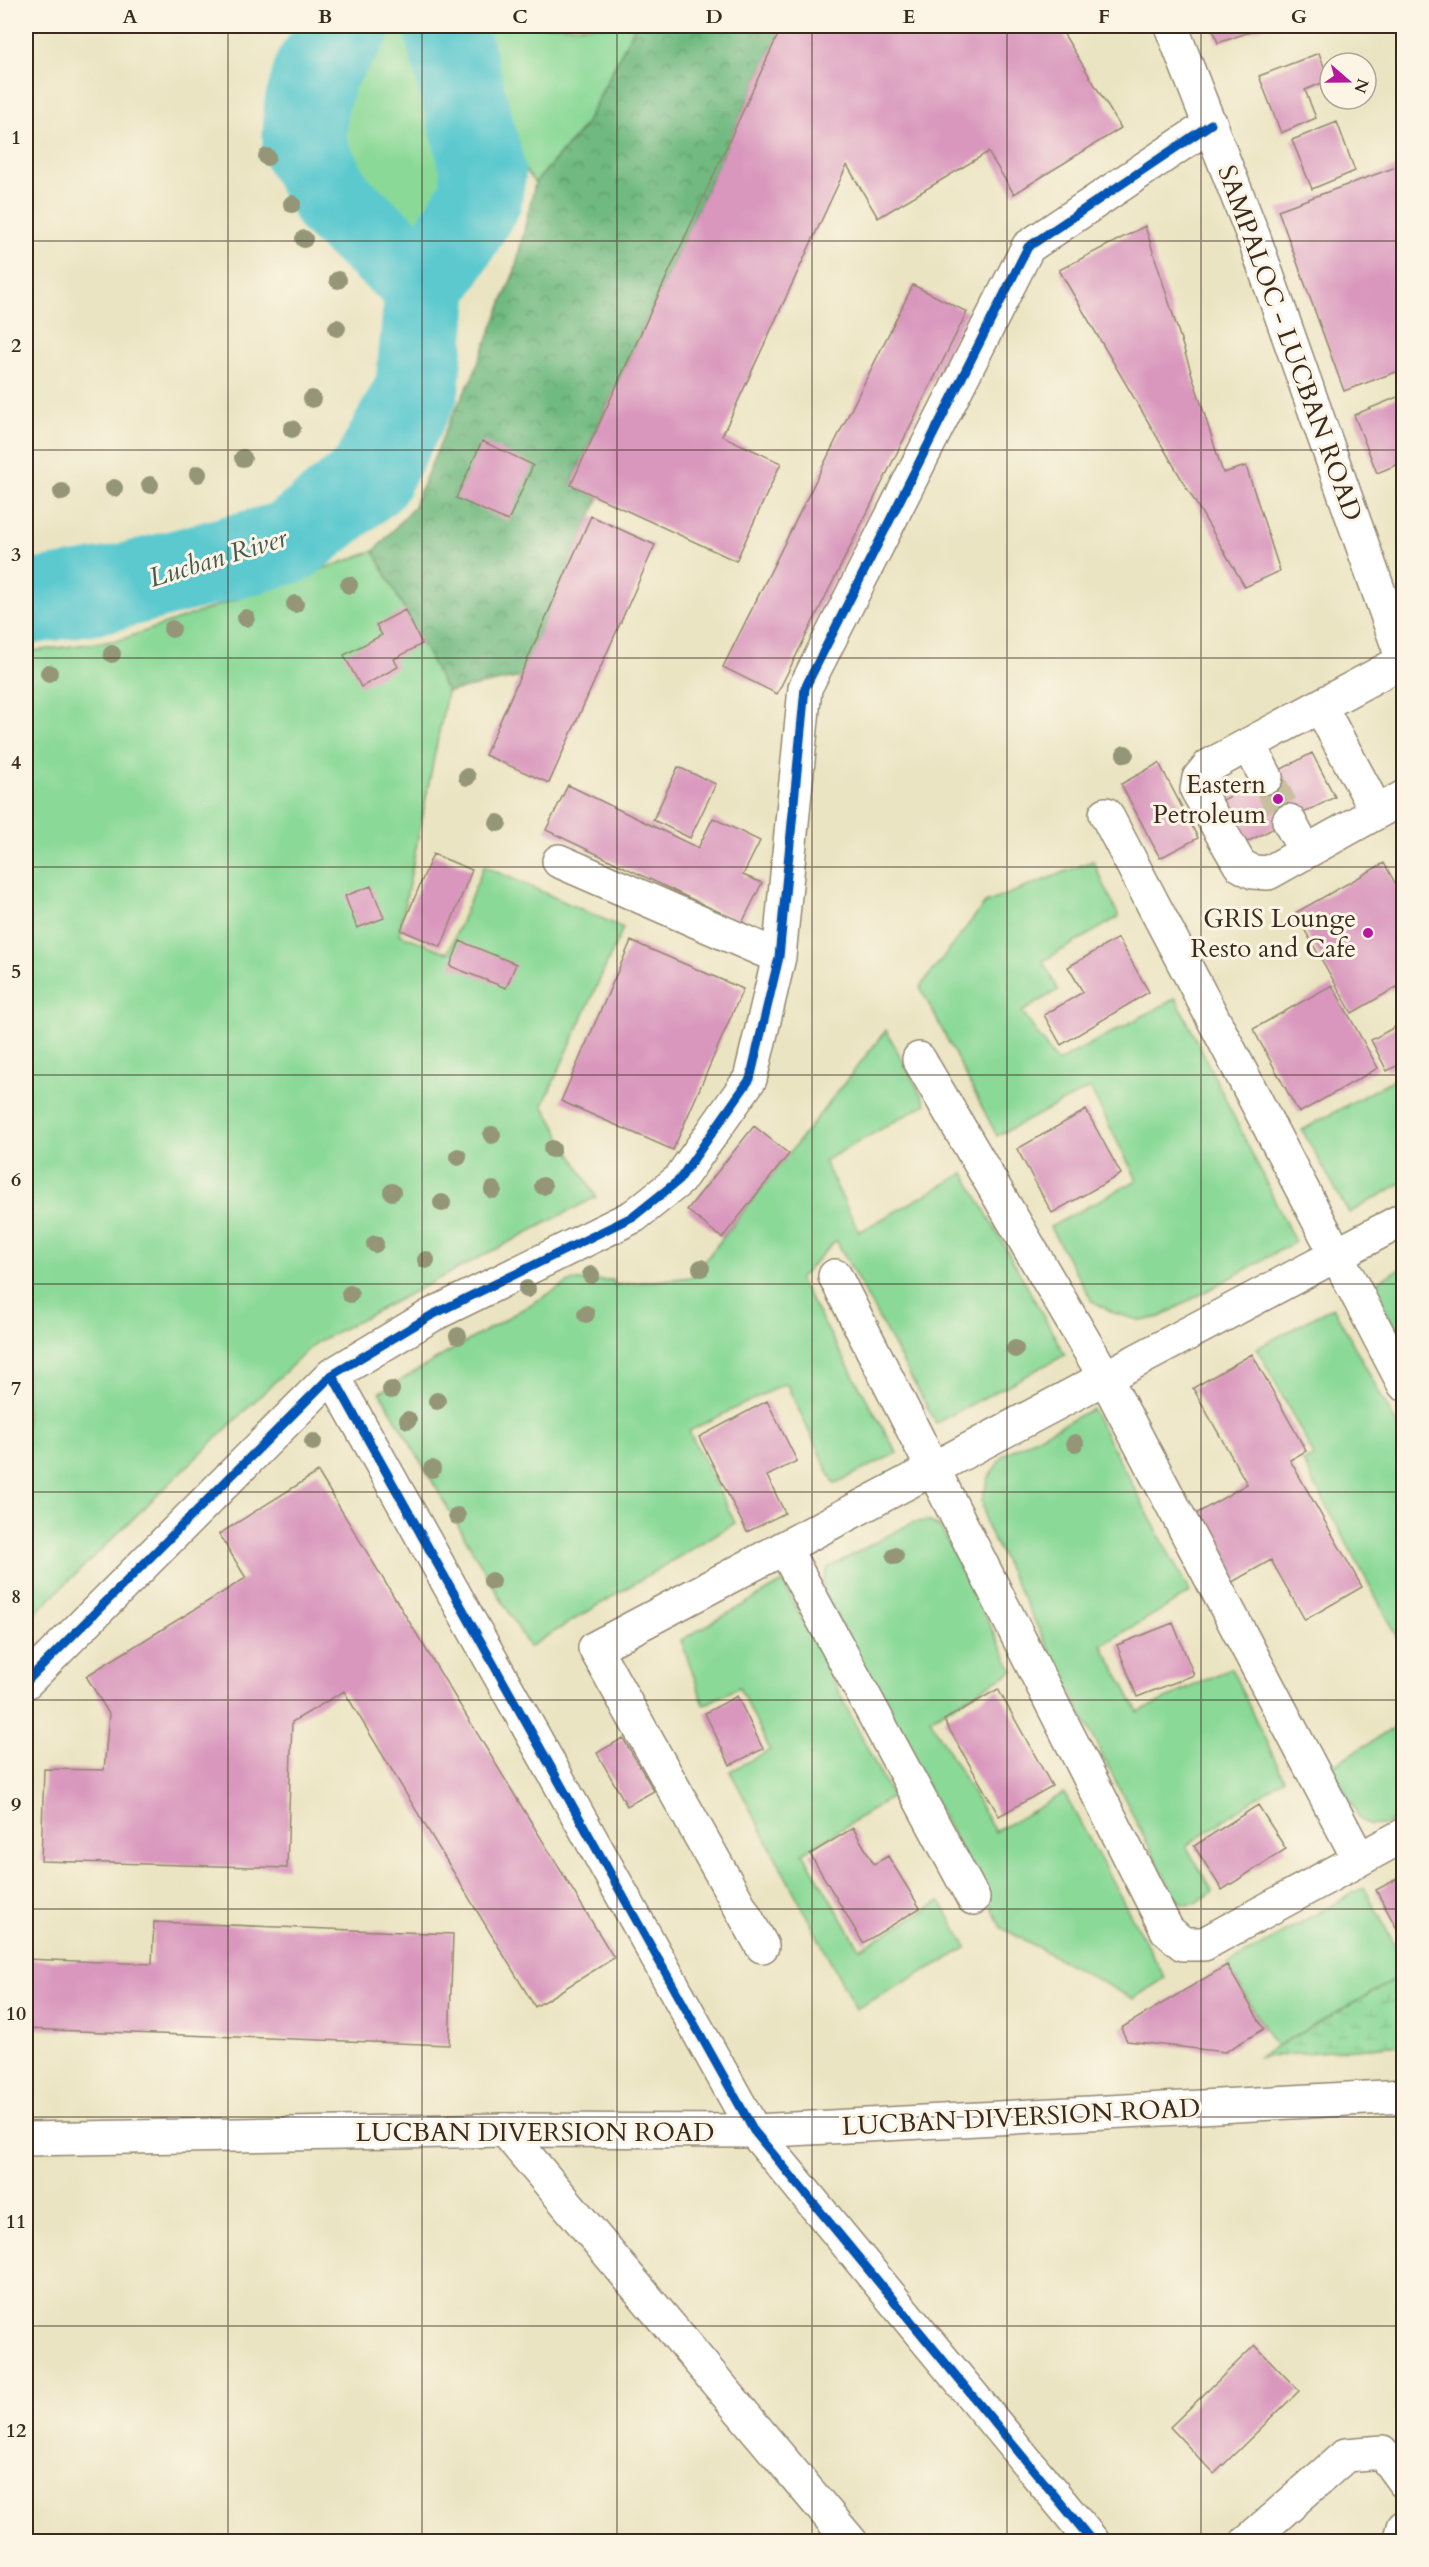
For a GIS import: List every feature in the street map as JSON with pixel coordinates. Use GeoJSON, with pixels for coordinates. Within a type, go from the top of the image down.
{"type":"FeatureCollection","features":[{"type":"Feature","properties":{"kind":"street","name":"SAMPALOC - LUCBAN ROAD"},"geometry":{"type":"LineString","coordinates":[[1171,26],[1254,238],[1403,662]]}},
{"type":"Feature","properties":{"kind":"street"},"geometry":{"type":"LineString","coordinates":[[26,1682],[332,1375],[432,1315],[634,1216],[679,1180],[750,1079],[779,957],[806,688],[1028,246],[1211,124]]}},
{"type":"Feature","properties":{"kind":"street"},"geometry":{"type":"LineString","coordinates":[[1320,706],[1390,805],[1268,873],[1253,872],[1240,865],[1197,790],[1199,778],[1209,766],[1320,706],[1403,662]]}},
{"type":"Feature","properties":{"kind":"street"},"geometry":{"type":"LineString","coordinates":[[1249,745],[1266,777]]}},
{"type":"Feature","properties":{"kind":"street"},"geometry":{"type":"LineString","coordinates":[[1106,814],[1404,1384]]}},
{"type":"Feature","properties":{"kind":"street"},"geometry":{"type":"LineString","coordinates":[[1289,820],[1305,852]]}},
{"type":"Feature","properties":{"kind":"street"},"geometry":{"type":"LineString","coordinates":[[559,861],[779,957]]}},
{"type":"Feature","properties":{"kind":"street"},"geometry":{"type":"LineString","coordinates":[[919,1059],[1106,1377],[1359,1859]]}},
{"type":"Feature","properties":{"kind":"street"},"geometry":{"type":"LineString","coordinates":[[762,1946],[596,1648],[1404,1219]]}},
{"type":"Feature","properties":{"kind":"street"},"geometry":{"type":"LineString","coordinates":[[835,1276],[1167,1930],[1183,1944],[1204,1944],[1404,1835]]}},
{"type":"Feature","properties":{"kind":"street"},"geometry":{"type":"LineString","coordinates":[[332,1375],[754,2131],[1093,2541]]}},
{"type":"Feature","properties":{"kind":"street"},"geometry":{"type":"LineString","coordinates":[[785,1549],[973,1898]]}},
{"type":"Feature","properties":{"kind":"street","name":"LUCBAN DIVERSION ROAD"},"geometry":{"type":"LineString","coordinates":[[26,2139],[506,2130],[754,2131],[1404,2096]]}},
{"type":"Feature","properties":{"kind":"street"},"geometry":{"type":"LineString","coordinates":[[506,2130],[851,2541]]}},
{"type":"Feature","properties":{"kind":"street"},"geometry":{"type":"LineString","coordinates":[[1247,2541],[1346,2455],[1382,2452],[1404,2482]]}},
{"type":"Feature","properties":{"kind":"street"},"geometry":{"type":"LineString","coordinates":[[1400,2541],[1404,2527]]}},
{"type":"Feature","properties":{"kind":"green space"},"geometry":{"type":"Polygon","coordinates":[[[373,26],[431,26],[446,126],[470,186],[468,195],[403,237],[369,219],[352,197],[321,134],[323,105],[333,77],[363,29],[373,26]]]}},
{"type":"Feature","properties":{"kind":"green space"},"geometry":{"type":"Polygon","coordinates":[[[464,26],[635,26],[584,126],[535,183],[490,123],[464,26]]]}},
{"type":"Feature","properties":{"kind":"green space"},"geometry":{"type":"Polygon","coordinates":[[[635,26],[782,26],[571,484],[599,498],[520,677],[447,692],[374,551],[413,508],[449,422],[472,378],[515,270],[535,183],[585,126],[635,26]]]}},
{"type":"Feature","properties":{"kind":"green space"},"geometry":{"type":"Polygon","coordinates":[[[374,551],[447,692],[399,934],[448,953],[484,866],[623,928],[543,1105],[596,1197],[315,1343],[26,1622],[26,652],[120,640],[374,551]]]}},
{"type":"Feature","properties":{"kind":"green space"},"geometry":{"type":"Polygon","coordinates":[[[1093,861],[1119,917],[1043,961],[1058,990],[1022,1012],[1057,1062],[1176,998],[1295,1242],[1160,1317],[1142,1321],[1114,1313],[1092,1301],[1050,1227],[1137,1180],[1090,1088],[997,1136],[920,987],[985,903],[1093,861]]]}},
{"type":"Feature","properties":{"kind":"green space"},"geometry":{"type":"Polygon","coordinates":[[[886,1030],[926,1104],[824,1161],[859,1232],[964,1173],[1065,1355],[936,1423],[836,1240],[799,1279],[897,1453],[834,1484],[786,1383],[689,1431],[735,1523],[529,1647],[380,1392],[571,1281],[612,1280],[615,1285],[692,1277],[886,1030]]]}},
{"type":"Feature","properties":{"kind":"green space"},"geometry":{"type":"Polygon","coordinates":[[[1403,1074],[1403,1182],[1349,1213],[1302,1130],[1403,1074]]]}},
{"type":"Feature","properties":{"kind":"green space"},"geometry":{"type":"Polygon","coordinates":[[[1403,1267],[1403,1343],[1372,1285],[1403,1267]]]}},
{"type":"Feature","properties":{"kind":"green space"},"geometry":{"type":"Polygon","coordinates":[[[1333,1307],[1403,1436],[1403,1647],[1303,1462],[1314,1456],[1257,1348],[1333,1307]]]}},
{"type":"Feature","properties":{"kind":"green space"},"geometry":{"type":"Polygon","coordinates":[[[1092,1409],[1190,1593],[1102,1645],[1138,1712],[1231,1668],[1284,1779],[1186,1846],[1213,1892],[1194,1904],[1183,1905],[1175,1898],[986,1525],[982,1500],[989,1477],[1003,1455],[1092,1409]]]}},
{"type":"Feature","properties":{"kind":"green space"},"geometry":{"type":"Polygon","coordinates":[[[928,1521],[940,1527],[1013,1671],[930,1719],[995,1832],[1064,1793],[1165,1978],[1133,1999],[1002,1928],[824,1593],[823,1580],[828,1568],[913,1522],[928,1521]]]}},
{"type":"Feature","properties":{"kind":"green space"},"geometry":{"type":"Polygon","coordinates":[[[783,1582],[892,1797],[803,1853],[860,1949],[940,1901],[967,1948],[856,2009],[730,1771],[770,1750],[739,1687],[704,1705],[681,1640],[783,1582]]]}},
{"type":"Feature","properties":{"kind":"green space"},"geometry":{"type":"Polygon","coordinates":[[[1403,1723],[1403,1815],[1384,1825],[1369,1826],[1359,1817],[1331,1766],[1403,1723]]]}},
{"type":"Feature","properties":{"kind":"green space"},"geometry":{"type":"Polygon","coordinates":[[[1364,1887],[1403,1961],[1403,1975],[1276,2047],[1227,1965],[1364,1887]]]}},
{"type":"Feature","properties":{"kind":"green space"},"geometry":{"type":"Polygon","coordinates":[[[1403,1975],[1403,2045],[1258,2057],[1276,2047],[1403,1975]]]}},
{"type":"Feature","properties":{"kind":"building"},"geometry":{"type":"Polygon","coordinates":[[[782,26],[1059,26],[1121,128],[1014,194],[988,152],[878,218],[847,165],[722,436],[781,463],[736,561],[571,485],[782,26]]]}},
{"type":"Feature","properties":{"kind":"building"},"geometry":{"type":"Polygon","coordinates":[[[1212,26],[1267,26],[1218,43],[1212,26]]]}},
{"type":"Feature","properties":{"kind":"building"},"geometry":{"type":"Polygon","coordinates":[[[1398,26],[1404,26],[1404,41],[1403,41],[1398,26]]]}},
{"type":"Feature","properties":{"kind":"building"},"geometry":{"type":"Polygon","coordinates":[[[1318,53],[1318,85],[1305,90],[1316,118],[1281,133],[1259,76],[1318,53]]]}},
{"type":"Feature","properties":{"kind":"building"},"geometry":{"type":"Polygon","coordinates":[[[1337,122],[1355,171],[1312,189],[1292,140],[1337,122]]]}},
{"type":"Feature","properties":{"kind":"building"},"geometry":{"type":"Polygon","coordinates":[[[1404,164],[1404,369],[1344,391],[1278,210],[1404,164]]]}},
{"type":"Feature","properties":{"kind":"building"},"geometry":{"type":"Polygon","coordinates":[[[1145,226],[1223,473],[1246,466],[1280,571],[1245,587],[1059,270],[1145,226]]]}},
{"type":"Feature","properties":{"kind":"building"},"geometry":{"type":"Polygon","coordinates":[[[913,285],[967,312],[777,694],[723,667],[913,285]]]}},
{"type":"Feature","properties":{"kind":"building"},"geometry":{"type":"Polygon","coordinates":[[[1402,395],[1404,462],[1377,473],[1354,415],[1402,395]]]}},
{"type":"Feature","properties":{"kind":"building"},"geometry":{"type":"Polygon","coordinates":[[[482,441],[533,465],[508,521],[456,498],[482,441]]]}},
{"type":"Feature","properties":{"kind":"building"},"geometry":{"type":"Polygon","coordinates":[[[591,516],[655,545],[549,783],[485,755],[591,516]]]}},
{"type":"Feature","properties":{"kind":"building"},"geometry":{"type":"Polygon","coordinates":[[[405,610],[422,644],[394,659],[398,667],[361,687],[344,655],[382,635],[376,625],[405,610]]]}},
{"type":"Feature","properties":{"kind":"building","name":"Eastern Petroleum"},"geometry":{"type":"Polygon","coordinates":[[[1312,753],[1335,797],[1243,844],[1221,801],[1312,753]]]}},
{"type":"Feature","properties":{"kind":"building"},"geometry":{"type":"Polygon","coordinates":[[[1159,763],[1198,838],[1160,858],[1121,784],[1159,763]]]}},
{"type":"Feature","properties":{"kind":"building"},"geometry":{"type":"Polygon","coordinates":[[[678,767],[716,784],[690,838],[653,820],[678,767]]]}},
{"type":"Feature","properties":{"kind":"building"},"geometry":{"type":"Polygon","coordinates":[[[568,785],[698,848],[713,818],[760,841],[743,875],[762,883],[742,923],[546,830],[568,785]]]}},
{"type":"Feature","properties":{"kind":"building"},"geometry":{"type":"Polygon","coordinates":[[[433,854],[472,870],[441,947],[401,930],[433,854]]]}},
{"type":"Feature","properties":{"kind":"building"},"geometry":{"type":"Polygon","coordinates":[[[1384,863],[1404,899],[1404,983],[1352,1013],[1295,913],[1384,863]]]}},
{"type":"Feature","properties":{"kind":"building"},"geometry":{"type":"Polygon","coordinates":[[[371,886],[384,918],[357,928],[345,896],[371,886]]]}},
{"type":"Feature","properties":{"kind":"building"},"geometry":{"type":"Polygon","coordinates":[[[1118,938],[1149,992],[1061,1045],[1044,1015],[1083,992],[1068,967],[1118,938]]]}},
{"type":"Feature","properties":{"kind":"building"},"geometry":{"type":"Polygon","coordinates":[[[460,941],[516,964],[506,988],[450,966],[460,941]]]}},
{"type":"Feature","properties":{"kind":"building"},"geometry":{"type":"Polygon","coordinates":[[[631,941],[743,989],[673,1150],[561,1101],[631,941]]]}},
{"type":"Feature","properties":{"kind":"building"},"geometry":{"type":"Polygon","coordinates":[[[1332,985],[1378,1068],[1299,1113],[1253,1029],[1332,985]]]}},
{"type":"Feature","properties":{"kind":"building"},"geometry":{"type":"Polygon","coordinates":[[[1404,1022],[1404,1062],[1387,1071],[1371,1040],[1404,1022]]]}},
{"type":"Feature","properties":{"kind":"building"},"geometry":{"type":"Polygon","coordinates":[[[1086,1110],[1121,1174],[1052,1213],[1017,1149],[1086,1110]]]}},
{"type":"Feature","properties":{"kind":"building"},"geometry":{"type":"Polygon","coordinates":[[[754,1126],[789,1154],[722,1238],[687,1210],[754,1126]]]}},
{"type":"Feature","properties":{"kind":"building"},"geometry":{"type":"Polygon","coordinates":[[[1252,1354],[1306,1451],[1290,1460],[1362,1587],[1305,1620],[1271,1560],[1227,1585],[1189,1518],[1247,1484],[1193,1388],[1252,1354]]]}},
{"type":"Feature","properties":{"kind":"building"},"geometry":{"type":"Polygon","coordinates":[[[767,1401],[797,1461],[767,1476],[785,1513],[747,1532],[699,1437],[767,1401]]]}},
{"type":"Feature","properties":{"kind":"building"},"geometry":{"type":"Polygon","coordinates":[[[318,1472],[614,1958],[535,2007],[344,1691],[292,1722],[287,1868],[41,1861],[44,1769],[104,1770],[109,1714],[86,1676],[246,1578],[219,1534],[318,1472]]]}},
{"type":"Feature","properties":{"kind":"building"},"geometry":{"type":"Polygon","coordinates":[[[1173,1623],[1194,1675],[1137,1697],[1117,1645],[1173,1623]]]}},
{"type":"Feature","properties":{"kind":"building"},"geometry":{"type":"Polygon","coordinates":[[[998,1689],[1052,1786],[999,1816],[944,1720],[998,1689]]]}},
{"type":"Feature","properties":{"kind":"building"},"geometry":{"type":"Polygon","coordinates":[[[737,1696],[763,1749],[730,1765],[705,1713],[737,1696]]]}},
{"type":"Feature","properties":{"kind":"building"},"geometry":{"type":"Polygon","coordinates":[[[623,1738],[654,1791],[627,1806],[597,1753],[623,1738]]]}},
{"type":"Feature","properties":{"kind":"building"},"geometry":{"type":"Polygon","coordinates":[[[1258,1805],[1286,1849],[1222,1890],[1194,1846],[1258,1805]]]}},
{"type":"Feature","properties":{"kind":"building"},"geometry":{"type":"Polygon","coordinates":[[[853,1828],[874,1864],[888,1856],[920,1908],[863,1943],[810,1854],[853,1828]]]}},
{"type":"Feature","properties":{"kind":"building"},"geometry":{"type":"Polygon","coordinates":[[[1404,1875],[1404,1942],[1376,1890],[1404,1875]]]}},
{"type":"Feature","properties":{"kind":"building"},"geometry":{"type":"Polygon","coordinates":[[[154,1922],[453,1934],[449,2045],[26,2029],[26,1959],[152,1964],[154,1922]]]}},
{"type":"Feature","properties":{"kind":"building"},"geometry":{"type":"Polygon","coordinates":[[[1227,1965],[1264,2029],[1225,2052],[1127,2041],[1121,2028],[1227,1965]]]}},
{"type":"Feature","properties":{"kind":"building"},"geometry":{"type":"Polygon","coordinates":[[[1255,2345],[1299,2391],[1214,2474],[1170,2427],[1255,2345]]]}},
{"type":"Feature","properties":{"kind":"waterway","name":"Lucban River"},"geometry":{"type":"LineString","coordinates":[[348,26],[316,70],[306,106],[304,148],[335,204],[427,286]]}},
{"type":"Feature","properties":{"kind":"waterway","name":"Lucban River"},"geometry":{"type":"LineString","coordinates":[[26,603],[111,589],[290,542],[369,479],[417,389],[427,286],[480,198],[484,173],[445,26]]}},
{"type":"Feature","properties":{"kind":"tunnel"},"geometry":{"type":"LineString","coordinates":[[1266,777],[1289,821]]}},
{"type":"Feature","properties":{"kind":"cycle path"},"geometry":{"type":"LineString","coordinates":[[26,1682],[332,1375],[432,1315],[634,1216],[679,1180],[750,1079],[779,957],[805,688],[1028,247],[1211,124]]}},
{"type":"Feature","properties":{"kind":"cycle path"},"geometry":{"type":"LineString","coordinates":[[332,1375],[754,2131],[1093,2542]]}},
{"type":"Feature","properties":{"kind":"place","name":"Eastern Petroleum"},"geometry":{"type":"Point","coordinates":[1278,799]}},
{"type":"Feature","properties":{"kind":"place","name":"GRIS Lounge Resto and Cafe"},"geometry":{"type":"Point","coordinates":[1368,933]}}]}
